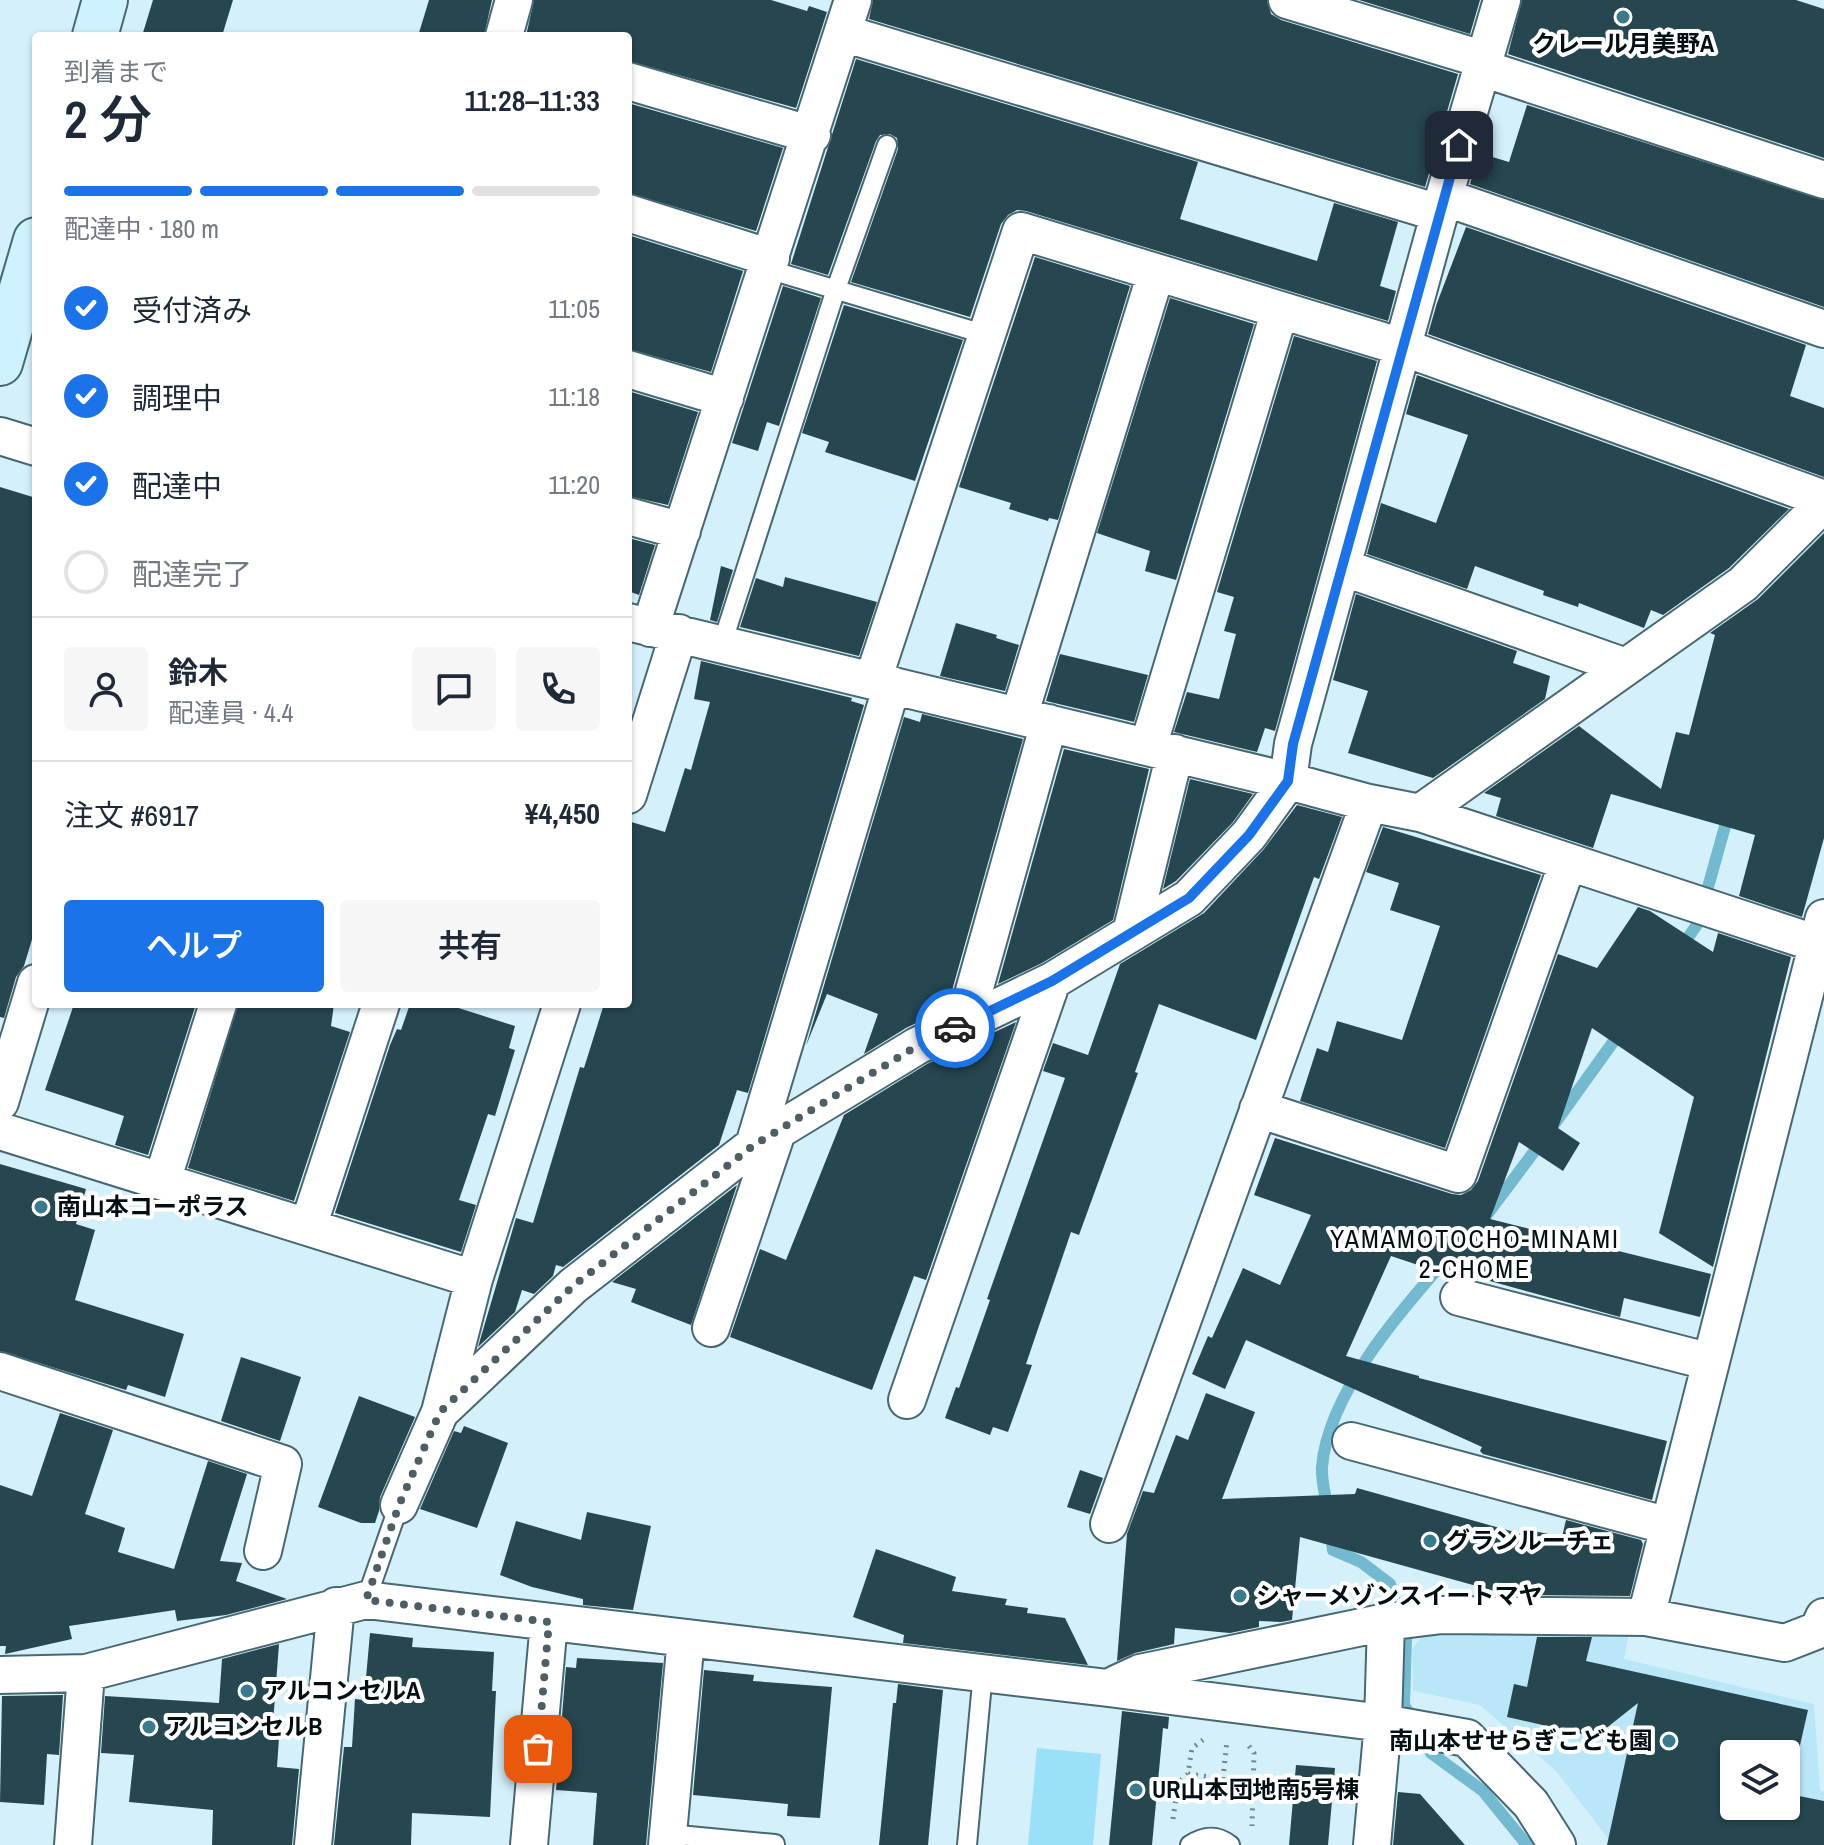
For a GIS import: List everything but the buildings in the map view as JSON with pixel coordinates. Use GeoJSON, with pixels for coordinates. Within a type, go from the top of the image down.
{"type":"FeatureCollection","features":[{"type":"Feature","properties":{"kind":"street"},"geometry":{"type":"LineString","coordinates":[[96,32],[105,0]]}},
{"type":"Feature","properties":{"kind":"street"},"geometry":{"type":"LineString","coordinates":[[505,32],[514,0]]}},
{"type":"Feature","properties":{"kind":"street"},"geometry":{"type":"LineString","coordinates":[[1287,0],[1824,180]]}},
{"type":"Feature","properties":{"kind":"street"},"geometry":{"type":"LineString","coordinates":[[440,1412],[573,1286],[766,1137],[917,1046],[1052,981],[1189,898],[1249,835],[1288,781],[1293,744],[1441,205],[1502,0]]}},
{"type":"Feature","properties":{"kind":"street"},"geometry":{"type":"LineString","coordinates":[[632,767],[652,628],[848,16],[1824,329]]}},
{"type":"Feature","properties":{"kind":"street"},"geometry":{"type":"LineString","coordinates":[[632,82],[812,135]]}},
{"type":"Feature","properties":{"kind":"street"},"geometry":{"type":"LineString","coordinates":[[632,214],[769,263]]}},
{"type":"Feature","properties":{"kind":"street"},"geometry":{"type":"LineString","coordinates":[[711,1328],[766,1137],[882,683],[1021,231],[1402,347],[1824,501],[1743,584],[1420,813]]}},
{"type":"Feature","properties":{"kind":"street"},"geometry":{"type":"LineString","coordinates":[[0,363],[32,254]]}},
{"type":"Feature","properties":{"kind":"street"},"geometry":{"type":"LineString","coordinates":[[965,1023],[1034,719],[1156,273]]}},
{"type":"Feature","properties":{"kind":"street"},"geometry":{"type":"LineString","coordinates":[[1131,933],[1162,750],[1280,310]]}},
{"type":"Feature","properties":{"kind":"street"},"geometry":{"type":"LineString","coordinates":[[632,370],[725,398]]}},
{"type":"Feature","properties":{"kind":"street"},"geometry":{"type":"LineString","coordinates":[[0,436],[32,446]]}},
{"type":"Feature","properties":{"kind":"street"},"geometry":{"type":"LineString","coordinates":[[632,517],[682,531]]}},
{"type":"Feature","properties":{"kind":"street"},"geometry":{"type":"LineString","coordinates":[[1342,567],[1626,667]]}},
{"type":"Feature","properties":{"kind":"street"},"geometry":{"type":"LineString","coordinates":[[652,628],[1420,813],[1568,862],[1822,936],[1646,1617]]}},
{"type":"Feature","properties":{"kind":"street"},"geometry":{"type":"LineString","coordinates":[[1109,1524],[1369,803]]}},
{"type":"Feature","properties":{"kind":"street"},"geometry":{"type":"LineString","coordinates":[[1258,1109],[1458,1174],[1568,862]]}},
{"type":"Feature","properties":{"kind":"street"},"geometry":{"type":"LineString","coordinates":[[907,1400],[1052,981]]}},
{"type":"Feature","properties":{"kind":"street"},"geometry":{"type":"LineString","coordinates":[[0,1102],[32,996]]}},
{"type":"Feature","properties":{"kind":"street"},"geometry":{"type":"LineString","coordinates":[[162,1181],[217,1008]]}},
{"type":"Feature","properties":{"kind":"street"},"geometry":{"type":"LineString","coordinates":[[308,1227],[380,1008]]}},
{"type":"Feature","properties":{"kind":"street"},"geometry":{"type":"LineString","coordinates":[[399,1505],[440,1412],[474,1279],[561,1008]]}},
{"type":"Feature","properties":{"kind":"street"},"geometry":{"type":"LineString","coordinates":[[0,1131],[474,1279]]}},
{"type":"Feature","properties":{"kind":"street"},"geometry":{"type":"LineString","coordinates":[[1459,1297],[1711,1362]]}},
{"type":"Feature","properties":{"kind":"street"},"geometry":{"type":"LineString","coordinates":[[0,1371],[283,1464],[263,1551]]}},
{"type":"Feature","properties":{"kind":"street"},"geometry":{"type":"LineString","coordinates":[[1351,1441],[1669,1526]]}},
{"type":"Feature","properties":{"kind":"street"},"geometry":{"type":"LineString","coordinates":[[313,1845],[351,1603]]}},
{"type":"Feature","properties":{"kind":"street"},"geometry":{"type":"LineString","coordinates":[[0,1675],[86,1673],[351,1603],[549,1622],[983,1672],[1383,1723],[1467,1738],[1531,1804],[1557,1845]]}},
{"type":"Feature","properties":{"kind":"street"},"geometry":{"type":"LineString","coordinates":[[1108,1688],[1140,1673],[1386,1622],[1442,1615],[1646,1617],[1785,1643],[1818,1630],[1824,1617]]}},
{"type":"Feature","properties":{"kind":"street"},"geometry":{"type":"LineString","coordinates":[[529,1845],[549,1622]]}},
{"type":"Feature","properties":{"kind":"street"},"geometry":{"type":"LineString","coordinates":[[1372,1845],[1383,1723],[1386,1622]]}},
{"type":"Feature","properties":{"kind":"street"},"geometry":{"type":"LineString","coordinates":[[668,1840],[686,1638]]}},
{"type":"Feature","properties":{"kind":"street"},"geometry":{"type":"LineString","coordinates":[[73,1845],[86,1673]]}},
{"type":"Feature","properties":{"kind":"lane"},"geometry":{"type":"LineString","coordinates":[[722,644],[836,289],[887,145]]}},
{"type":"Feature","properties":{"kind":"lane"},"geometry":{"type":"LineString","coordinates":[[769,263],[836,289],[987,335]]}},
{"type":"Feature","properties":{"kind":"lane"},"geometry":{"type":"LineString","coordinates":[[351,1603],[399,1505]]}},
{"type":"Feature","properties":{"kind":"lane"},"geometry":{"type":"LineString","coordinates":[[967,1845],[983,1672]]}},
{"type":"Feature","properties":{"kind":"lane"},"geometry":{"type":"LineString","coordinates":[[1190,1845],[1203,1837],[1222,1839],[1230,1845]]}},
{"type":"Feature","properties":{"kind":"lane"},"geometry":{"type":"LineString","coordinates":[[668,1840],[775,1844]]}},
{"type":"Feature","properties":{"kind":"path"},"geometry":{"type":"LineString","coordinates":[[1173,1826],[1178,1783],[1188,1774],[1192,1748],[1208,1737]]}},
{"type":"Feature","properties":{"kind":"path"},"geometry":{"type":"LineString","coordinates":[[1246,1741],[1254,1753],[1251,1835]]}},
{"type":"Feature","properties":{"kind":"path"},"geometry":{"type":"LineString","coordinates":[[1188,1774],[1253,1783]]}},
{"type":"Feature","properties":{"kind":"shaded area","name":"南山本せせらぎこども園"},"geometry":{"type":"Polygon","coordinates":[[[1629,1633],[1624,1659],[1814,1704],[1820,1790],[1824,1791],[1824,1845],[1613,1845],[1556,1771],[1480,1705],[1413,1691],[1412,1649],[1423,1635],[1629,1633]]]}},
{"type":"Feature","properties":{"kind":"shaded area"},"geometry":{"type":"Polygon","coordinates":[[[1037,1748],[1101,1754],[1093,1845],[1028,1845],[1037,1748]]]}},
{"type":"Feature","properties":{"kind":"waterway"},"geometry":{"type":"LineString","coordinates":[[1681,948],[1698,923],[1729,812]]}},
{"type":"Feature","properties":{"kind":"waterway"},"geometry":{"type":"LineString","coordinates":[[1555,1123],[1621,1031]]}},
{"type":"Feature","properties":{"kind":"waterway"},"geometry":{"type":"LineString","coordinates":[[1486,1216],[1542,1141]]}},
{"type":"Feature","properties":{"kind":"waterway"},"geometry":{"type":"LineString","coordinates":[[1328,1511],[1322,1467],[1327,1439],[1338,1410],[1352,1382],[1389,1327],[1449,1256]]}},
{"type":"Feature","properties":{"kind":"waterway"},"geometry":{"type":"LineString","coordinates":[[1331,1533],[1333,1550],[1361,1562],[1390,1584],[1406,1637],[1404,1705],[1413,1721]]}},
{"type":"Feature","properties":{"kind":"waterway"},"geometry":{"type":"LineString","coordinates":[[1422,1737],[1431,1753],[1483,1791],[1527,1845]]}},
{"type":"Feature","properties":{"kind":"way so far"},"geometry":{"type":"LineString","coordinates":[[538,1749],[549,1622],[366,1600],[399,1505],[440,1412],[573,1286],[754,1145],[917,1046],[955,1028]]}},
{"type":"Feature","properties":{"kind":"place","name":"クレール月美野A"},"geometry":{"type":"Point","coordinates":[1623,17]}},
{"type":"Feature","properties":{"kind":"place","name":"南山本コーポラス"},"geometry":{"type":"Point","coordinates":[41,1207]}},
{"type":"Feature","properties":{"kind":"place","name":"グランルーチェ"},"geometry":{"type":"Point","coordinates":[1430,1541]}},
{"type":"Feature","properties":{"kind":"place","name":"シャーメゾンスイートマヤ"},"geometry":{"type":"Point","coordinates":[1240,1596]}},
{"type":"Feature","properties":{"kind":"place","name":"アルコンセルA"},"geometry":{"type":"Point","coordinates":[247,1691]}},
{"type":"Feature","properties":{"kind":"place","name":"アルコンセルB"},"geometry":{"type":"Point","coordinates":[149,1727]}},
{"type":"Feature","properties":{"kind":"place","name":"南山本せせらぎこども園"},"geometry":{"type":"Point","coordinates":[1669,1741]}},
{"type":"Feature","properties":{"kind":"place","name":"UR山本団地南5号棟"},"geometry":{"type":"Point","coordinates":[1136,1790]}},
{"type":"Feature","properties":{"kind":"district","name":"YAMAMOTOCHO-MINAMI 2-CHOME"},"geometry":{"type":"Point","coordinates":[1475,1254]}},
{"type":"Feature","properties":{"kind":"route"},"geometry":{"type":"LineString","coordinates":[[955,1028],[1052,981],[1189,898],[1249,835],[1288,781],[1293,744],[1459,145]]}}]}
